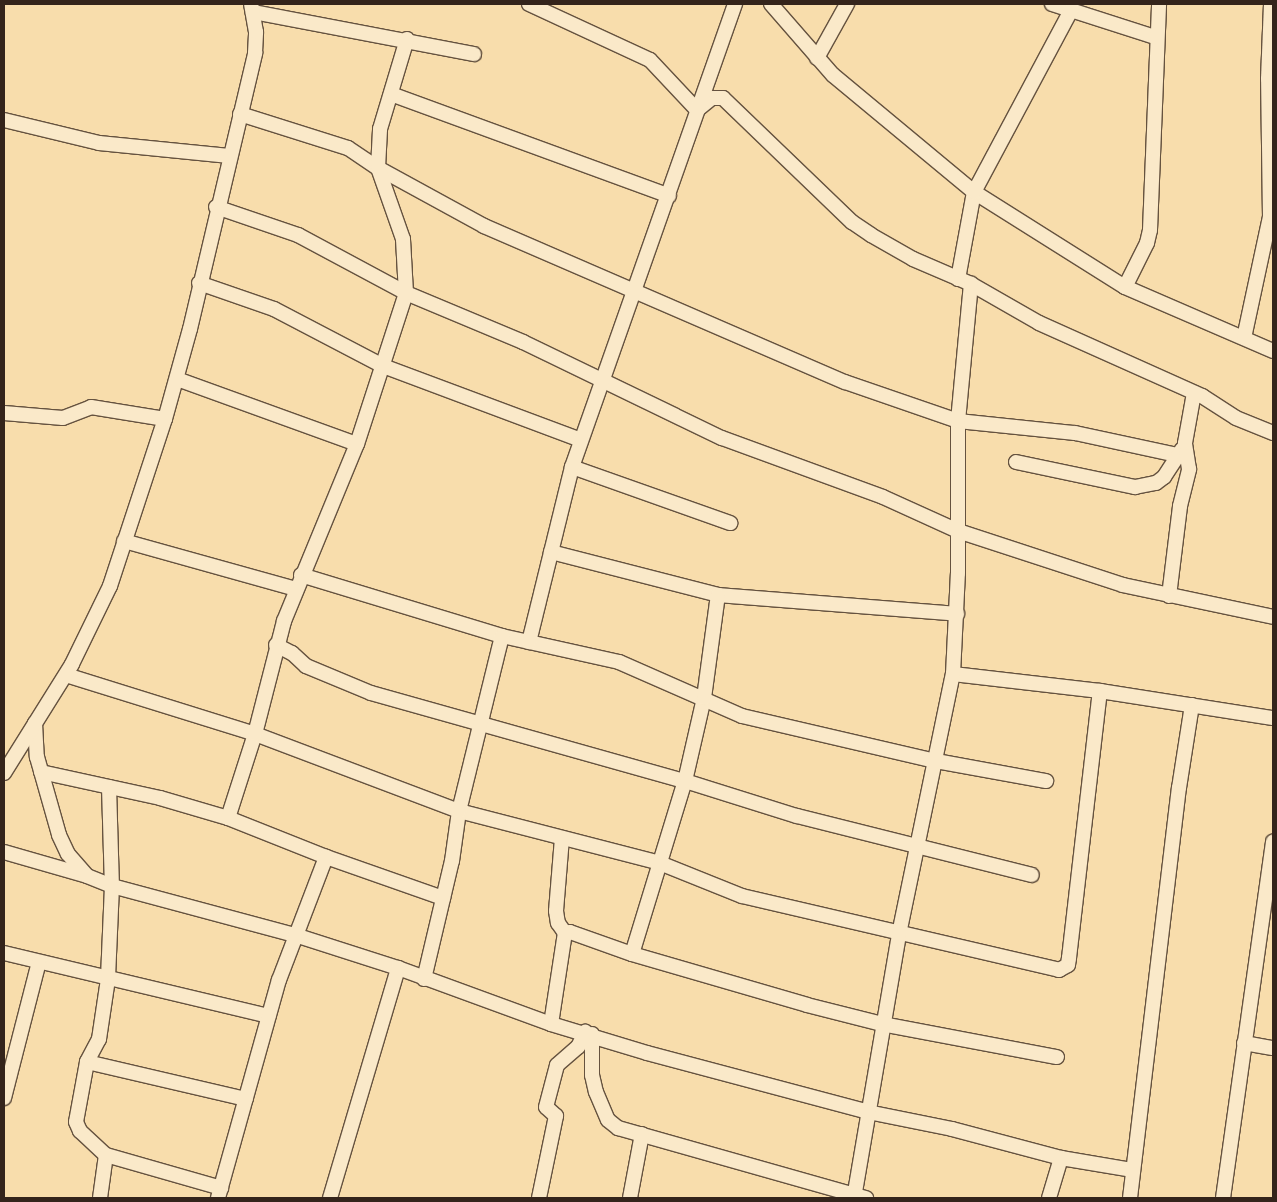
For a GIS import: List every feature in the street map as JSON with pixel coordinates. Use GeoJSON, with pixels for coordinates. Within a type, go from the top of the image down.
{"type":"FeatureCollection","features":[{"type":"Feature","properties":{"kind":"street"},"geometry":{"type":"LineString","coordinates":[[529,4],[650,60],[698,110]]}},
{"type":"Feature","properties":{"kind":"street"},"geometry":{"type":"LineString","coordinates":[[529,642],[572,466],[604,383],[632,292],[669,196],[735,4]]}},
{"type":"Feature","properties":{"kind":"street"},"geometry":{"type":"LineString","coordinates":[[771,4],[817,58],[855,94],[974,192],[1125,287],[1273,351]]}},
{"type":"Feature","properties":{"kind":"street"},"geometry":{"type":"LineString","coordinates":[[817,58],[847,4]]}},
{"type":"Feature","properties":{"kind":"street"},"geometry":{"type":"LineString","coordinates":[[1052,4],[1155,37]]}},
{"type":"Feature","properties":{"kind":"street"},"geometry":{"type":"LineString","coordinates":[[1125,287],[1147,243],[1150,230],[1155,37],[1158,4]]}},
{"type":"Feature","properties":{"kind":"street"},"geometry":{"type":"LineString","coordinates":[[1244,338],[1270,217],[1268,79],[1271,4]]}},
{"type":"Feature","properties":{"kind":"street"},"geometry":{"type":"LineString","coordinates":[[4,772],[66,675],[110,586],[165,419],[177,379],[216,207],[255,53],[252,8],[474,54]]}},
{"type":"Feature","properties":{"kind":"street"},"geometry":{"type":"LineString","coordinates":[[958,279],[974,192],[1071,10]]}},
{"type":"Feature","properties":{"kind":"street"},"geometry":{"type":"LineString","coordinates":[[228,818],[255,734],[276,646],[301,574],[357,444],[406,293],[403,239],[378,168],[380,129],[407,39]]}},
{"type":"Feature","properties":{"kind":"street"},"geometry":{"type":"LineString","coordinates":[[391,94],[669,196]]}},
{"type":"Feature","properties":{"kind":"street"},"geometry":{"type":"LineString","coordinates":[[698,110],[712,98],[723,98],[852,222],[913,259],[971,284],[1039,323],[1209,400],[1236,418],[1273,433]]}},
{"type":"Feature","properties":{"kind":"street"},"geometry":{"type":"LineString","coordinates":[[240,114],[348,148],[378,168],[460,215],[632,292],[845,382],[958,420],[1075,433],[1177,455]]}},
{"type":"Feature","properties":{"kind":"street"},"geometry":{"type":"LineString","coordinates":[[4,120],[99,143],[229,156]]}},
{"type":"Feature","properties":{"kind":"street"},"geometry":{"type":"LineString","coordinates":[[216,207],[298,235],[406,293],[523,342],[604,383],[722,438],[883,497],[958,531],[1169,596],[1273,617]]}},
{"type":"Feature","properties":{"kind":"street"},"geometry":{"type":"LineString","coordinates":[[200,283],[274,309],[383,366],[581,440]]}},
{"type":"Feature","properties":{"kind":"street"},"geometry":{"type":"LineString","coordinates":[[589,1033],[592,1076],[602,1110],[618,1128],[858,1197],[868,1112],[882,1024],[915,848],[936,761],[953,674],[957,614],[958,420],[971,284]]}},
{"type":"Feature","properties":{"kind":"street"},"geometry":{"type":"LineString","coordinates":[[177,379],[357,444]]}},
{"type":"Feature","properties":{"kind":"street"},"geometry":{"type":"LineString","coordinates":[[1169,596],[1180,506],[1189,469],[1186,443],[1193,412],[1194,393]]}},
{"type":"Feature","properties":{"kind":"street"},"geometry":{"type":"LineString","coordinates":[[1193,412],[1209,400]]}},
{"type":"Feature","properties":{"kind":"street"},"geometry":{"type":"LineString","coordinates":[[4,413],[63,418],[91,407],[165,419]]}},
{"type":"Feature","properties":{"kind":"street"},"geometry":{"type":"LineString","coordinates":[[1016,462],[1135,488],[1156,483],[1164,477],[1186,443]]}},
{"type":"Feature","properties":{"kind":"street"},"geometry":{"type":"LineString","coordinates":[[572,466],[730,523]]}},
{"type":"Feature","properties":{"kind":"street"},"geometry":{"type":"LineString","coordinates":[[124,541],[296,589]]}},
{"type":"Feature","properties":{"kind":"street"},"geometry":{"type":"LineString","coordinates":[[551,552],[718,595],[957,614]]}},
{"type":"Feature","properties":{"kind":"street"},"geometry":{"type":"LineString","coordinates":[[301,574],[502,636],[619,662],[750,718],[936,761],[1046,781]]}},
{"type":"Feature","properties":{"kind":"street"},"geometry":{"type":"LineString","coordinates":[[632,954],[685,780],[704,698],[718,595]]}},
{"type":"Feature","properties":{"kind":"street"},"geometry":{"type":"LineString","coordinates":[[424,979],[452,861],[459,811],[479,723],[502,636]]}},
{"type":"Feature","properties":{"kind":"street"},"geometry":{"type":"LineString","coordinates":[[276,646],[292,653],[306,666],[371,693],[685,780],[797,816],[915,848],[1032,875]]}},
{"type":"Feature","properties":{"kind":"street"},"geometry":{"type":"LineString","coordinates":[[953,674],[1100,691],[1273,718]]}},
{"type":"Feature","properties":{"kind":"street"},"geometry":{"type":"LineString","coordinates":[[66,675],[255,734],[459,811],[660,863],[742,896],[1059,970],[1068,965],[1100,691]]}},
{"type":"Feature","properties":{"kind":"street"},"geometry":{"type":"LineString","coordinates":[[1130,1198],[1179,788],[1192,704]]}},
{"type":"Feature","properties":{"kind":"street"},"geometry":{"type":"LineString","coordinates":[[35,723],[41,772],[59,835],[68,854],[87,876]]}},
{"type":"Feature","properties":{"kind":"street"},"geometry":{"type":"LineString","coordinates":[[41,772],[109,787],[228,818],[326,857],[443,898]]}},
{"type":"Feature","properties":{"kind":"street"},"geometry":{"type":"LineString","coordinates":[[109,787],[112,886],[108,980],[99,1039],[87,1062],[76,1122],[80,1131],[106,1155],[220,1193],[269,1016],[295,934],[326,857]]}},
{"type":"Feature","properties":{"kind":"street"},"geometry":{"type":"LineString","coordinates":[[551,1024],[565,933],[558,923],[556,912],[562,838]]}},
{"type":"Feature","properties":{"kind":"street"},"geometry":{"type":"LineString","coordinates":[[1223,1198],[1244,1043],[1264,928],[1273,841]]}},
{"type":"Feature","properties":{"kind":"street"},"geometry":{"type":"LineString","coordinates":[[4,852],[87,876],[112,886],[295,934],[398,968],[551,1024],[589,1033],[647,1053],[868,1112],[952,1129],[1061,1158],[1133,1170]]}},
{"type":"Feature","properties":{"kind":"street"},"geometry":{"type":"LineString","coordinates":[[565,933],[570,932],[632,954],[882,1024],[1057,1057]]}},
{"type":"Feature","properties":{"kind":"street"},"geometry":{"type":"LineString","coordinates":[[4,953],[108,980],[269,1016]]}},
{"type":"Feature","properties":{"kind":"street"},"geometry":{"type":"LineString","coordinates":[[4,1098],[40,962]]}},
{"type":"Feature","properties":{"kind":"street"},"geometry":{"type":"LineString","coordinates":[[330,1198],[398,968]]}},
{"type":"Feature","properties":{"kind":"street"},"geometry":{"type":"LineString","coordinates":[[539,1198],[556,1116],[546,1107],[557,1064],[578,1047],[589,1033]]}},
{"type":"Feature","properties":{"kind":"street"},"geometry":{"type":"LineString","coordinates":[[1244,1043],[1273,1048]]}},
{"type":"Feature","properties":{"kind":"street"},"geometry":{"type":"LineString","coordinates":[[87,1062],[246,1099]]}},
{"type":"Feature","properties":{"kind":"street"},"geometry":{"type":"LineString","coordinates":[[630,1198],[642,1134]]}},
{"type":"Feature","properties":{"kind":"street"},"geometry":{"type":"LineString","coordinates":[[100,1198],[106,1155]]}},
{"type":"Feature","properties":{"kind":"street"},"geometry":{"type":"LineString","coordinates":[[1050,1198],[1061,1158]]}}]}
